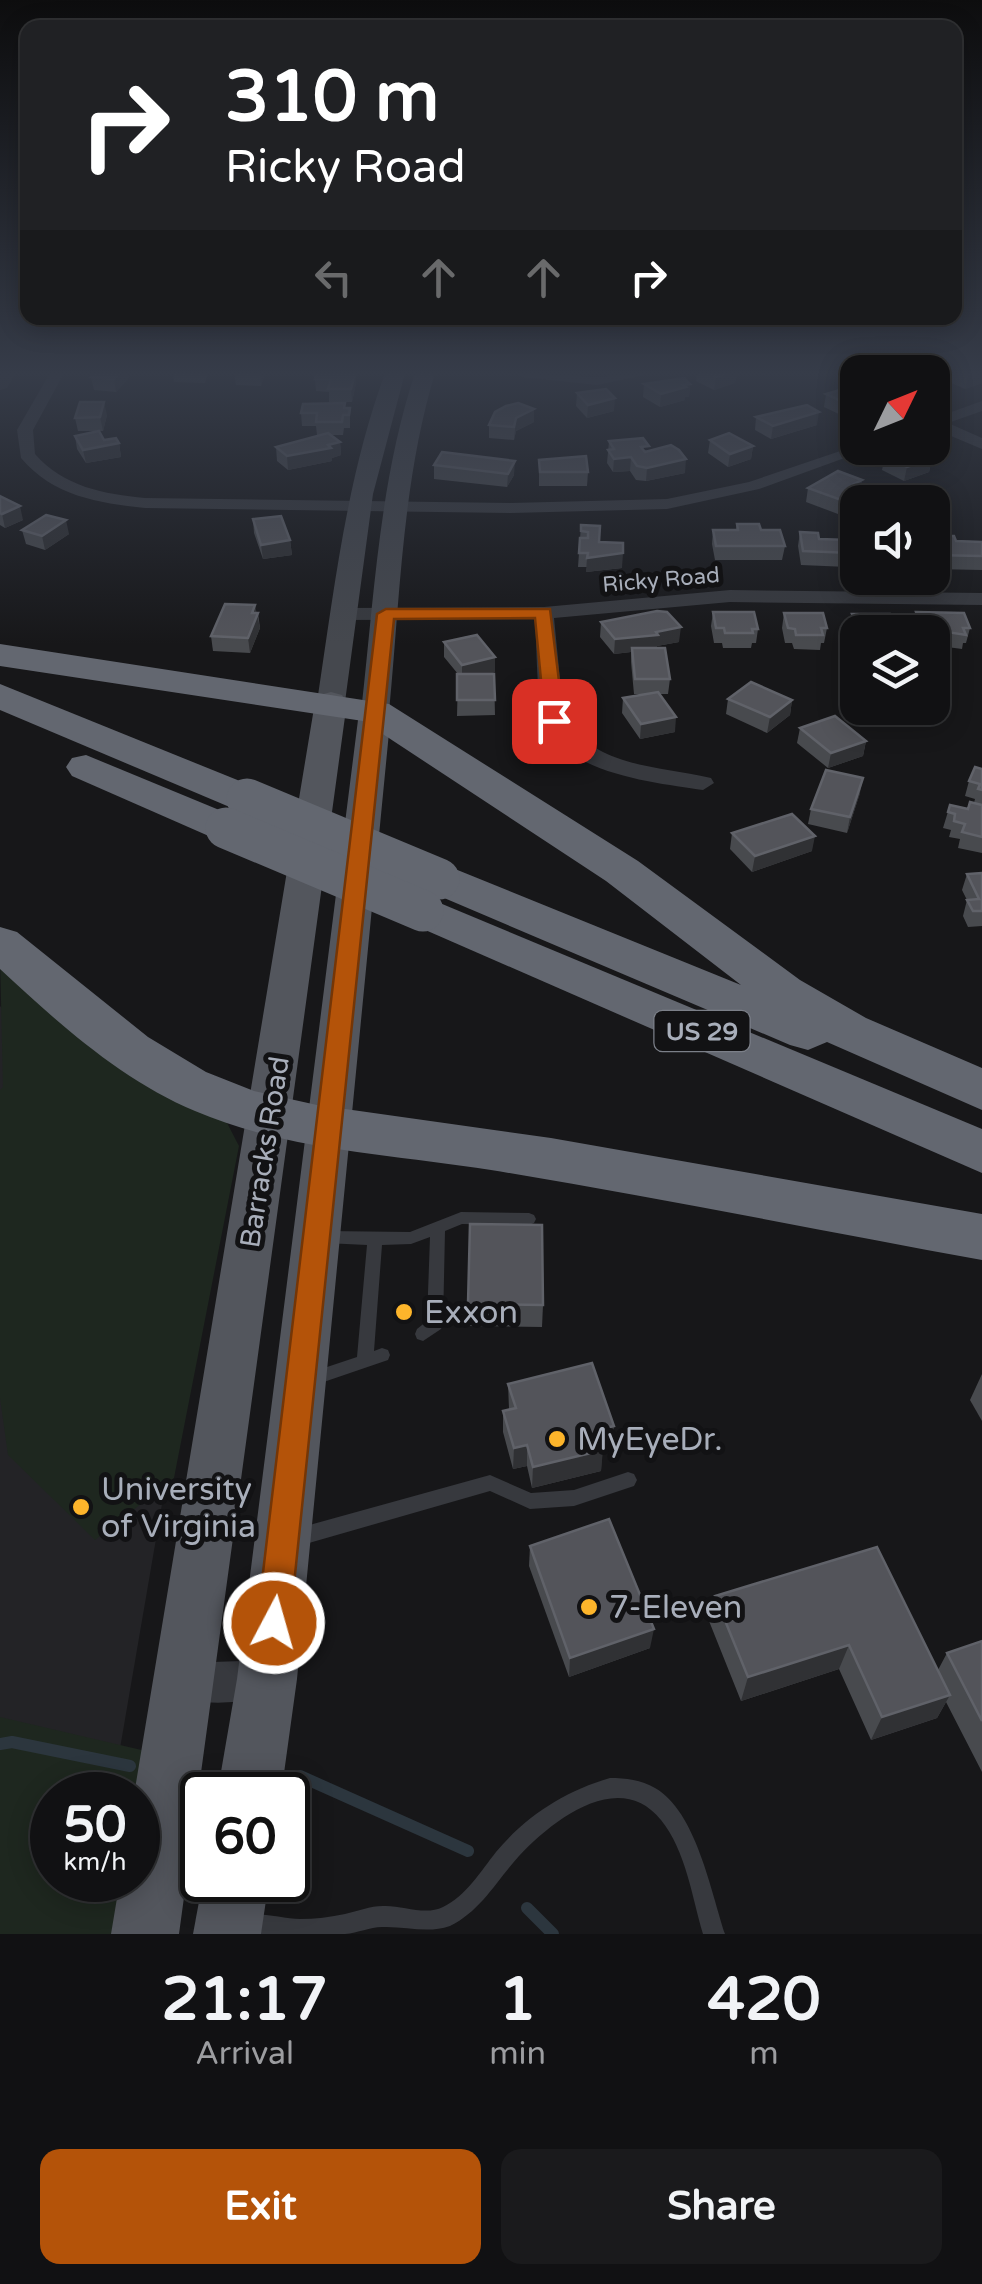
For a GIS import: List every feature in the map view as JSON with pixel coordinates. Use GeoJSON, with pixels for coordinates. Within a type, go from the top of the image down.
{"type":"FeatureCollection","features":[{"type":"Feature","properties":{"kind":"highway"},"geometry":{"type":"LineString","coordinates":[[0,655],[138,679],[353,707],[547,819],[799,1002],[848,1032],[982,1090]]}},
{"type":"Feature","properties":{"kind":"highway","name":"US 29"},"geometry":{"type":"LineString","coordinates":[[0,696],[237,813],[431,895],[982,1152]]}},
{"type":"Feature","properties":{"kind":"highway","name":"US 29"},"geometry":{"type":"LineString","coordinates":[[0,730],[237,813]]}},
{"type":"Feature","properties":{"kind":"highway","name":"US 29"},"geometry":{"type":"LineString","coordinates":[[431,895],[982,1104]]}},
{"type":"Feature","properties":{"kind":"highway"},"geometry":{"type":"LineString","coordinates":[[0,944],[53,991],[135,1052],[212,1097],[271,1116],[328,1130],[443,1142],[630,1172],[982,1237]]}},
{"type":"Feature","properties":{"kind":"main road","name":"Barracks Road"},"geometry":{"type":"LineString","coordinates":[[253,1772],[267,1679],[328,1130],[334,852],[353,707],[345,614],[369,463]]}},
{"type":"Feature","properties":{"kind":"main road","name":"Barracks Road"},"geometry":{"type":"LineString","coordinates":[[145,1934],[232,1341],[271,1116],[334,852],[353,707],[386,614],[397,506],[407,463]]}},
{"type":"Feature","properties":{"kind":"street"},"geometry":{"type":"LineString","coordinates":[[34,463],[46,476],[102,497],[146,503],[612,507],[679,502],[753,486],[819,463]]}},
{"type":"Feature","properties":{"kind":"street","name":"Ricky Road"},"geometry":{"type":"LineString","coordinates":[[345,614],[544,612],[730,596],[982,598]]}},
{"type":"Feature","properties":{"kind":"street"},"geometry":{"type":"LineString","coordinates":[[544,612],[554,721],[561,732],[578,748],[616,768],[703,782]]}},
{"type":"Feature","properties":{"kind":"street"},"geometry":{"type":"LineString","coordinates":[[184,1682],[267,1679]]}},
{"type":"Feature","properties":{"kind":"lane"},"geometry":{"type":"LineString","coordinates":[[316,1236],[411,1238],[461,1218],[529,1219]]}},
{"type":"Feature","properties":{"kind":"lane"},"geometry":{"type":"LineString","coordinates":[[422,1334],[435,1324],[430,1276],[438,1227]]}},
{"type":"Feature","properties":{"kind":"lane"},"geometry":{"type":"LineString","coordinates":[[365,1362],[375,1239]]}},
{"type":"Feature","properties":{"kind":"lane"},"geometry":{"type":"LineString","coordinates":[[369,1309],[386,1300]]}},
{"type":"Feature","properties":{"kind":"lane"},"geometry":{"type":"LineString","coordinates":[[300,1383],[382,1355]]}},
{"type":"Feature","properties":{"kind":"lane"},"geometry":{"type":"LineString","coordinates":[[282,1541],[490,1482],[530,1501],[574,1498],[628,1480]]}},
{"type":"Feature","properties":{"kind":"lane"},"geometry":{"type":"LineString","coordinates":[[231,1912],[286,1930],[330,1928],[379,1916],[442,1919],[466,1902],[516,1845],[544,1821],[582,1796],[618,1785],[650,1794],[669,1813],[686,1850],[714,1934]]}},
{"type":"Feature","properties":{"kind":"shaded area","name":"University of Virginia"},"geometry":{"type":"Polygon","coordinates":[[[0,956],[226,1121],[239,1146],[174,1478],[95,1540],[8,1455],[0,1398],[0,956]]]}},
{"type":"Feature","properties":{"kind":"shaded area","name":"University of Virginia"},"geometry":{"type":"Polygon","coordinates":[[[0,1006],[211,1219],[116,1772],[30,1772],[31,1902],[0,1934],[0,1006]]]}},
{"type":"Feature","properties":{"kind":"shaded area"},"geometry":{"type":"Polygon","coordinates":[[[0,1717],[163,1755],[159,1772],[30,1772],[30,1902],[126,1902],[118,1934],[0,1934],[0,1717]]]}},
{"type":"Feature","properties":{"kind":"building"},"geometry":{"type":"Polygon","coordinates":[[[435,463],[514,463],[508,474],[435,463]]]}},
{"type":"Feature","properties":{"kind":"building"},"geometry":{"type":"Polygon","coordinates":[[[539,463],[587,463],[588,472],[540,472],[539,463]]]}},
{"type":"Feature","properties":{"kind":"building"},"geometry":{"type":"Polygon","coordinates":[[[635,463],[668,463],[647,468],[635,463]]]}},
{"type":"Feature","properties":{"kind":"building"},"geometry":{"type":"Polygon","coordinates":[[[838,471],[862,480],[856,485],[840,485],[840,500],[808,488],[838,471]]]}},
{"type":"Feature","properties":{"kind":"building"},"geometry":{"type":"Polygon","coordinates":[[[0,496],[20,506],[0,513],[0,496]]]}},
{"type":"Feature","properties":{"kind":"building"},"geometry":{"type":"Polygon","coordinates":[[[46,515],[66,520],[42,536],[22,530],[46,515]]]}},
{"type":"Feature","properties":{"kind":"building"},"geometry":{"type":"Polygon","coordinates":[[[281,516],[290,540],[261,545],[253,519],[281,516]]]}},
{"type":"Feature","properties":{"kind":"building"},"geometry":{"type":"Polygon","coordinates":[[[737,524],[759,524],[761,530],[780,530],[785,546],[716,546],[713,530],[738,530],[737,524]]]}},
{"type":"Feature","properties":{"kind":"building"},"geometry":{"type":"Polygon","coordinates":[[[581,525],[600,526],[599,542],[623,543],[623,553],[587,558],[588,553],[579,553],[580,538],[588,538],[581,525]]]}},
{"type":"Feature","properties":{"kind":"building"},"geometry":{"type":"Polygon","coordinates":[[[800,532],[818,533],[819,539],[840,540],[840,553],[803,551],[800,532]]]}},
{"type":"Feature","properties":{"kind":"building"},"geometry":{"type":"Polygon","coordinates":[[[950,536],[956,541],[982,542],[982,556],[950,555],[950,536]]]}},
{"type":"Feature","properties":{"kind":"building"},"geometry":{"type":"Polygon","coordinates":[[[225,604],[255,605],[252,613],[258,613],[248,638],[211,636],[225,604]]]}},
{"type":"Feature","properties":{"kind":"building"},"geometry":{"type":"Polygon","coordinates":[[[667,612],[681,627],[656,632],[658,635],[615,639],[601,622],[667,612]]]}},
{"type":"Feature","properties":{"kind":"building"},"geometry":{"type":"Polygon","coordinates":[[[713,612],[754,612],[758,629],[752,629],[753,633],[725,633],[724,628],[716,628],[713,612]]]}},
{"type":"Feature","properties":{"kind":"building"},"geometry":{"type":"Polygon","coordinates":[[[916,612],[964,613],[970,628],[963,628],[966,635],[950,633],[950,615],[916,612]]]}},
{"type":"Feature","properties":{"kind":"building"},"geometry":{"type":"Polygon","coordinates":[[[784,613],[823,613],[827,628],[821,628],[823,635],[796,635],[795,629],[788,628],[784,613]]]}},
{"type":"Feature","properties":{"kind":"building"},"geometry":{"type":"Polygon","coordinates":[[[477,635],[495,657],[462,665],[444,642],[477,635]]]}},
{"type":"Feature","properties":{"kind":"building"},"geometry":{"type":"Polygon","coordinates":[[[632,648],[665,648],[670,679],[635,679],[632,648]]]}},
{"type":"Feature","properties":{"kind":"building"},"geometry":{"type":"Polygon","coordinates":[[[457,674],[494,674],[495,700],[457,700],[457,674]]]}},
{"type":"Feature","properties":{"kind":"building"},"geometry":{"type":"Polygon","coordinates":[[[751,682],[792,700],[770,717],[728,699],[751,682]]]}},
{"type":"Feature","properties":{"kind":"building"},"geometry":{"type":"Polygon","coordinates":[[[658,692],[676,717],[641,724],[623,698],[658,692]]]}},
{"type":"Feature","properties":{"kind":"building"},"geometry":{"type":"Polygon","coordinates":[[[835,716],[840,725],[846,725],[866,741],[831,753],[800,728],[835,716]]]}},
{"type":"Feature","properties":{"kind":"building"},"geometry":{"type":"Polygon","coordinates":[[[975,767],[982,769],[982,790],[978,789],[980,784],[969,781],[975,767]]]}},
{"type":"Feature","properties":{"kind":"building"},"geometry":{"type":"Polygon","coordinates":[[[826,770],[863,778],[850,817],[811,809],[826,770]]]}},
{"type":"Feature","properties":{"kind":"building"},"geometry":{"type":"Polygon","coordinates":[[[970,802],[982,805],[982,837],[962,832],[965,824],[954,821],[955,814],[948,812],[950,805],[968,809],[970,802]]]}},
{"type":"Feature","properties":{"kind":"building"},"geometry":{"type":"Polygon","coordinates":[[[792,814],[815,836],[755,856],[732,833],[792,814]]]}},
{"type":"Feature","properties":{"kind":"building"},"geometry":{"type":"Polygon","coordinates":[[[982,873],[982,911],[973,911],[967,900],[979,899],[967,874],[982,873]]]}},
{"type":"Feature","properties":{"kind":"building"},"geometry":{"type":"Polygon","coordinates":[[[470,1224],[542,1225],[543,1305],[468,1304],[470,1224]]]}},
{"type":"Feature","properties":{"kind":"building","name":"MyEyeDr."},"geometry":{"type":"Polygon","coordinates":[[[592,1363],[614,1426],[596,1430],[603,1450],[533,1467],[527,1445],[514,1448],[503,1411],[516,1408],[508,1384],[592,1363]]]}},
{"type":"Feature","properties":{"kind":"building","name":"7-Eleven"},"geometry":{"type":"Polygon","coordinates":[[[609,1519],[654,1629],[570,1658],[530,1546],[609,1519]]]}},
{"type":"Feature","properties":{"kind":"building"},"geometry":{"type":"Polygon","coordinates":[[[877,1547],[950,1695],[882,1717],[849,1645],[748,1677],[715,1596],[877,1547]]]}},
{"type":"Feature","properties":{"kind":"building"},"geometry":{"type":"Polygon","coordinates":[[[982,1641],[982,1721],[947,1653],[982,1641]]]}},
{"type":"Feature","properties":{"kind":"waterway"},"geometry":{"type":"LineString","coordinates":[[0,1744],[12,1742],[130,1766]]}},
{"type":"Feature","properties":{"kind":"waterway"},"geometry":{"type":"LineString","coordinates":[[310,1780],[468,1851]]}},
{"type":"Feature","properties":{"kind":"waterway"},"geometry":{"type":"LineString","coordinates":[[527,1908],[553,1934]]}},
{"type":"Feature","properties":{"kind":"place","name":"Exxon"},"geometry":{"type":"Point","coordinates":[404,1312]}},
{"type":"Feature","properties":{"kind":"place","name":"MyEyeDr."},"geometry":{"type":"Point","coordinates":[557,1439]}},
{"type":"Feature","properties":{"kind":"place","name":"University of Virginia"},"geometry":{"type":"Point","coordinates":[81,1507]}},
{"type":"Feature","properties":{"kind":"place","name":"7-Eleven"},"geometry":{"type":"Point","coordinates":[589,1607]}},
{"type":"Feature","properties":{"kind":"route"},"geometry":{"type":"LineString","coordinates":[[274,1623],[386,614],[544,612],[554,721]]}}]}
